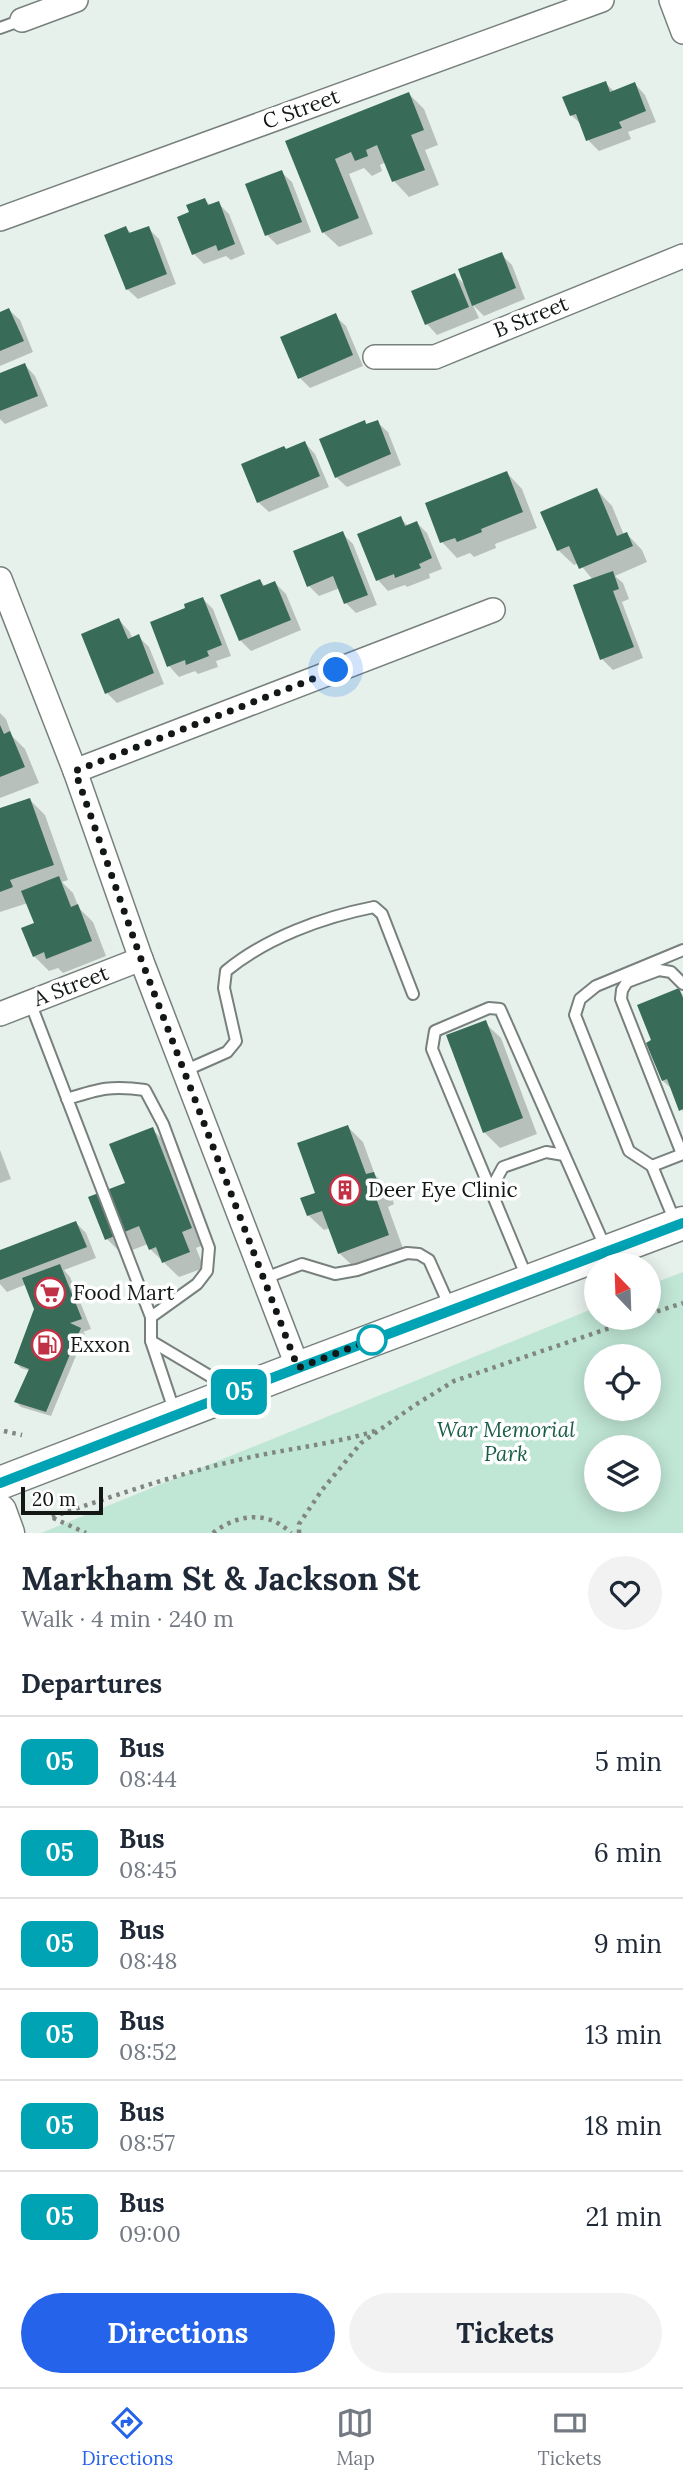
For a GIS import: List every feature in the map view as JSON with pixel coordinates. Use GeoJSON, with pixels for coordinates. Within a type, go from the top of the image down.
{"type":"FeatureCollection","features":[{"type":"Feature","properties":{"kind":"main road"},"geometry":{"type":"LineString","coordinates":[[0,1483],[680,1224]]}},
{"type":"Feature","properties":{"kind":"main road"},"geometry":{"type":"LineString","coordinates":[[0,1511],[8,1533]]}},
{"type":"Feature","properties":{"kind":"street"},"geometry":{"type":"LineString","coordinates":[[22,20],[76,0]]}},
{"type":"Feature","properties":{"kind":"street","name":"C Street"},"geometry":{"type":"LineString","coordinates":[[0,219],[602,0]]}},
{"type":"Feature","properties":{"kind":"street"},"geometry":{"type":"LineString","coordinates":[[671,0],[683,32]]}},
{"type":"Feature","properties":{"kind":"street","name":"B Street"},"geometry":{"type":"LineString","coordinates":[[375,358],[435,357],[683,256]]}},
{"type":"Feature","properties":{"kind":"street"},"geometry":{"type":"LineString","coordinates":[[0,579],[75,771],[141,959],[298,1368]]}},
{"type":"Feature","properties":{"kind":"street"},"geometry":{"type":"LineString","coordinates":[[75,771],[493,610]]}},
{"type":"Feature","properties":{"kind":"street","name":"A Street"},"geometry":{"type":"LineString","coordinates":[[0,1014],[141,959]]}},
{"type":"Feature","properties":{"kind":"lane"},"geometry":{"type":"LineString","coordinates":[[0,28],[22,20]]}},
{"type":"Feature","properties":{"kind":"lane"},"geometry":{"type":"LineString","coordinates":[[184,1071],[228,1052],[236,1041],[224,988],[226,971],[246,955],[297,931],[348,912],[374,907],[382,914],[414,994]]}},
{"type":"Feature","properties":{"kind":"lane"},"geometry":{"type":"LineString","coordinates":[[680,1224],[652,1166],[629,1151],[575,1015],[580,999],[596,986],[682,952]]}},
{"type":"Feature","properties":{"kind":"lane"},"geometry":{"type":"LineString","coordinates":[[652,1166],[683,1154],[621,999],[622,990],[626,982],[659,970],[671,972],[683,984]]}},
{"type":"Feature","properties":{"kind":"lane"},"geometry":{"type":"LineString","coordinates":[[30,1002],[151,1317],[151,1341],[176,1416]]}},
{"type":"Feature","properties":{"kind":"lane"},"geometry":{"type":"LineString","coordinates":[[529,1281],[432,1048],[436,1031],[489,1009],[500,1009],[607,1252]]}},
{"type":"Feature","properties":{"kind":"lane"},"geometry":{"type":"LineString","coordinates":[[67,1099],[103,1087],[120,1086],[145,1090],[167,1136],[209,1248],[207,1270],[197,1284],[151,1317]]}},
{"type":"Feature","properties":{"kind":"lane"},"geometry":{"type":"LineString","coordinates":[[491,1189],[503,1167],[546,1152],[564,1155]]}},
{"type":"Feature","properties":{"kind":"lane"},"geometry":{"type":"LineString","coordinates":[[265,1278],[302,1264],[335,1273],[357,1270],[407,1253],[419,1254],[429,1260],[451,1311]]}},
{"type":"Feature","properties":{"kind":"lane"},"geometry":{"type":"LineString","coordinates":[[151,1341],[237,1392]]}},
{"type":"Feature","properties":{"kind":"path"},"geometry":{"type":"LineString","coordinates":[[662,1310],[683,1303]]}},
{"type":"Feature","properties":{"kind":"path"},"geometry":{"type":"LineString","coordinates":[[299,1533],[299,1524],[322,1490],[361,1443],[380,1429],[454,1381],[604,1330]]}},
{"type":"Feature","properties":{"kind":"path"},"geometry":{"type":"LineString","coordinates":[[86,1533],[52,1517],[168,1478],[240,1459],[353,1438],[380,1429]]}},
{"type":"Feature","properties":{"kind":"path"},"geometry":{"type":"LineString","coordinates":[[4,1431],[22,1435]]}},
{"type":"Feature","properties":{"kind":"path"},"geometry":{"type":"LineString","coordinates":[[213,1533],[225,1524],[242,1518],[259,1517],[276,1521],[291,1533]]}},
{"type":"Feature","properties":{"kind":"green space","name":"War Memorial Park"},"geometry":{"type":"Polygon","coordinates":[[[683,1272],[683,1533],[41,1533],[584,1312],[584,1330],[662,1330],[662,1280],[683,1272]]]}},
{"type":"Feature","properties":{"kind":"building"},"geometry":{"type":"Polygon","coordinates":[[[606,81],[610,92],[635,82],[646,111],[619,122],[622,128],[586,141],[576,114],[570,116],[562,97],[606,81]]]}},
{"type":"Feature","properties":{"kind":"building"},"geometry":{"type":"Polygon","coordinates":[[[409,92],[424,130],[411,135],[425,170],[392,182],[377,145],[366,150],[368,156],[355,161],[351,152],[335,159],[359,218],[322,233],[285,141],[409,92]]]}},
{"type":"Feature","properties":{"kind":"building"},"geometry":{"type":"Polygon","coordinates":[[[282,170],[302,222],[265,236],[245,184],[282,170]]]}},
{"type":"Feature","properties":{"kind":"building"},"geometry":{"type":"Polygon","coordinates":[[[205,198],[208,205],[219,201],[235,244],[218,251],[216,245],[192,255],[177,217],[189,212],[186,205],[205,198]]]}},
{"type":"Feature","properties":{"kind":"building"},"geometry":{"type":"Polygon","coordinates":[[[126,226],[129,233],[149,226],[167,274],[126,290],[104,235],[126,226]]]}},
{"type":"Feature","properties":{"kind":"building"},"geometry":{"type":"Polygon","coordinates":[[[502,252],[516,288],[472,306],[458,269],[502,252]]]}},
{"type":"Feature","properties":{"kind":"building"},"geometry":{"type":"Polygon","coordinates":[[[455,273],[469,307],[425,325],[411,291],[455,273]]]}},
{"type":"Feature","properties":{"kind":"building"},"geometry":{"type":"Polygon","coordinates":[[[9,308],[24,341],[0,351],[0,312],[9,308]]]}},
{"type":"Feature","properties":{"kind":"building"},"geometry":{"type":"Polygon","coordinates":[[[336,313],[353,355],[298,379],[280,337],[336,313]]]}},
{"type":"Feature","properties":{"kind":"building"},"geometry":{"type":"Polygon","coordinates":[[[25,363],[38,396],[0,411],[0,373],[25,363]]]}},
{"type":"Feature","properties":{"kind":"building"},"geometry":{"type":"Polygon","coordinates":[[[365,420],[366,424],[378,420],[391,454],[335,478],[319,439],[365,420]]]}},
{"type":"Feature","properties":{"kind":"building"},"geometry":{"type":"Polygon","coordinates":[[[305,441],[320,476],[257,503],[241,464],[284,446],[286,449],[305,441]]]}},
{"type":"Feature","properties":{"kind":"building"},"geometry":{"type":"Polygon","coordinates":[[[507,471],[523,512],[457,542],[455,538],[440,543],[425,503],[507,471]]]}},
{"type":"Feature","properties":{"kind":"building"},"geometry":{"type":"Polygon","coordinates":[[[597,488],[617,536],[627,532],[633,546],[579,569],[569,546],[557,551],[540,512],[597,488]]]}},
{"type":"Feature","properties":{"kind":"building"},"geometry":{"type":"Polygon","coordinates":[[[401,516],[405,526],[417,521],[432,558],[419,564],[421,568],[395,578],[394,574],[376,581],[357,534],[401,516]]]}},
{"type":"Feature","properties":{"kind":"building"},"geometry":{"type":"Polygon","coordinates":[[[343,531],[368,595],[344,604],[333,576],[307,587],[293,551],[343,531]]]}},
{"type":"Feature","properties":{"kind":"building"},"geometry":{"type":"Polygon","coordinates":[[[613,571],[619,589],[613,591],[634,647],[600,660],[573,585],[613,571]]]}},
{"type":"Feature","properties":{"kind":"building"},"geometry":{"type":"Polygon","coordinates":[[[260,579],[263,586],[275,581],[291,620],[239,641],[220,595],[260,579]]]}},
{"type":"Feature","properties":{"kind":"building"},"geometry":{"type":"Polygon","coordinates":[[[203,597],[222,645],[207,651],[209,656],[186,665],[185,660],[167,667],[150,622],[185,608],[184,604],[203,597]]]}},
{"type":"Feature","properties":{"kind":"building"},"geometry":{"type":"Polygon","coordinates":[[[119,618],[128,639],[139,634],[154,673],[105,694],[81,634],[119,618]]]}},
{"type":"Feature","properties":{"kind":"building"},"geometry":{"type":"Polygon","coordinates":[[[0,725],[4,734],[10,731],[25,767],[0,777],[0,725]]]}},
{"type":"Feature","properties":{"kind":"building"},"geometry":{"type":"Polygon","coordinates":[[[30,798],[54,865],[10,880],[13,887],[0,892],[0,808],[30,798]]]}},
{"type":"Feature","properties":{"kind":"building"},"geometry":{"type":"Polygon","coordinates":[[[59,876],[71,907],[78,904],[92,941],[46,959],[44,952],[33,957],[21,928],[34,923],[21,891],[59,876]]]}},
{"type":"Feature","properties":{"kind":"building"},"geometry":{"type":"Polygon","coordinates":[[[679,988],[683,998],[683,1109],[679,1111],[667,1079],[662,1081],[646,1043],[651,1040],[637,1005],[679,988]]]}},
{"type":"Feature","properties":{"kind":"building"},"geometry":{"type":"Polygon","coordinates":[[[486,1020],[523,1118],[483,1133],[446,1035],[486,1020]]]}},
{"type":"Feature","properties":{"kind":"building","name":"Deer Eye Clinic"},"geometry":{"type":"Polygon","coordinates":[[[348,1125],[366,1174],[374,1172],[380,1189],[374,1192],[389,1235],[338,1254],[322,1211],[307,1216],[300,1198],[315,1193],[297,1143],[348,1125]]]}},
{"type":"Feature","properties":{"kind":"building"},"geometry":{"type":"Polygon","coordinates":[[[153,1127],[192,1228],[182,1232],[190,1252],[162,1263],[156,1247],[149,1250],[139,1226],[105,1240],[88,1197],[125,1183],[109,1144],[153,1127]]]}},
{"type":"Feature","properties":{"kind":"building"},"geometry":{"type":"Polygon","coordinates":[[[76,1221],[87,1247],[0,1280],[0,1250],[76,1221]]]}},
{"type":"Feature","properties":{"kind":"building","name":"Exxon"},"geometry":{"type":"Polygon","coordinates":[[[60,1264],[82,1319],[70,1323],[81,1328],[46,1412],[14,1402],[29,1369],[14,1363],[34,1309],[22,1278],[60,1264]]]}},
{"type":"Feature","properties":{"kind":"bus line","name":"05"},"geometry":{"type":"LineString","coordinates":[[0,1483],[683,1223]]}},
{"type":"Feature","properties":{"kind":"place","name":"Deer Eye Clinic"},"geometry":{"type":"Point","coordinates":[345,1190]}},
{"type":"Feature","properties":{"kind":"place","name":"Food Mart"},"geometry":{"type":"Point","coordinates":[50,1293]}},
{"type":"Feature","properties":{"kind":"place","name":"Exxon"},"geometry":{"type":"Point","coordinates":[47,1345]}},
{"type":"Feature","properties":{"kind":"route"},"geometry":{"type":"LineString","coordinates":[[336,670],[75,771],[141,959],[298,1368],[374,1339],[372,1340]]}}]}
